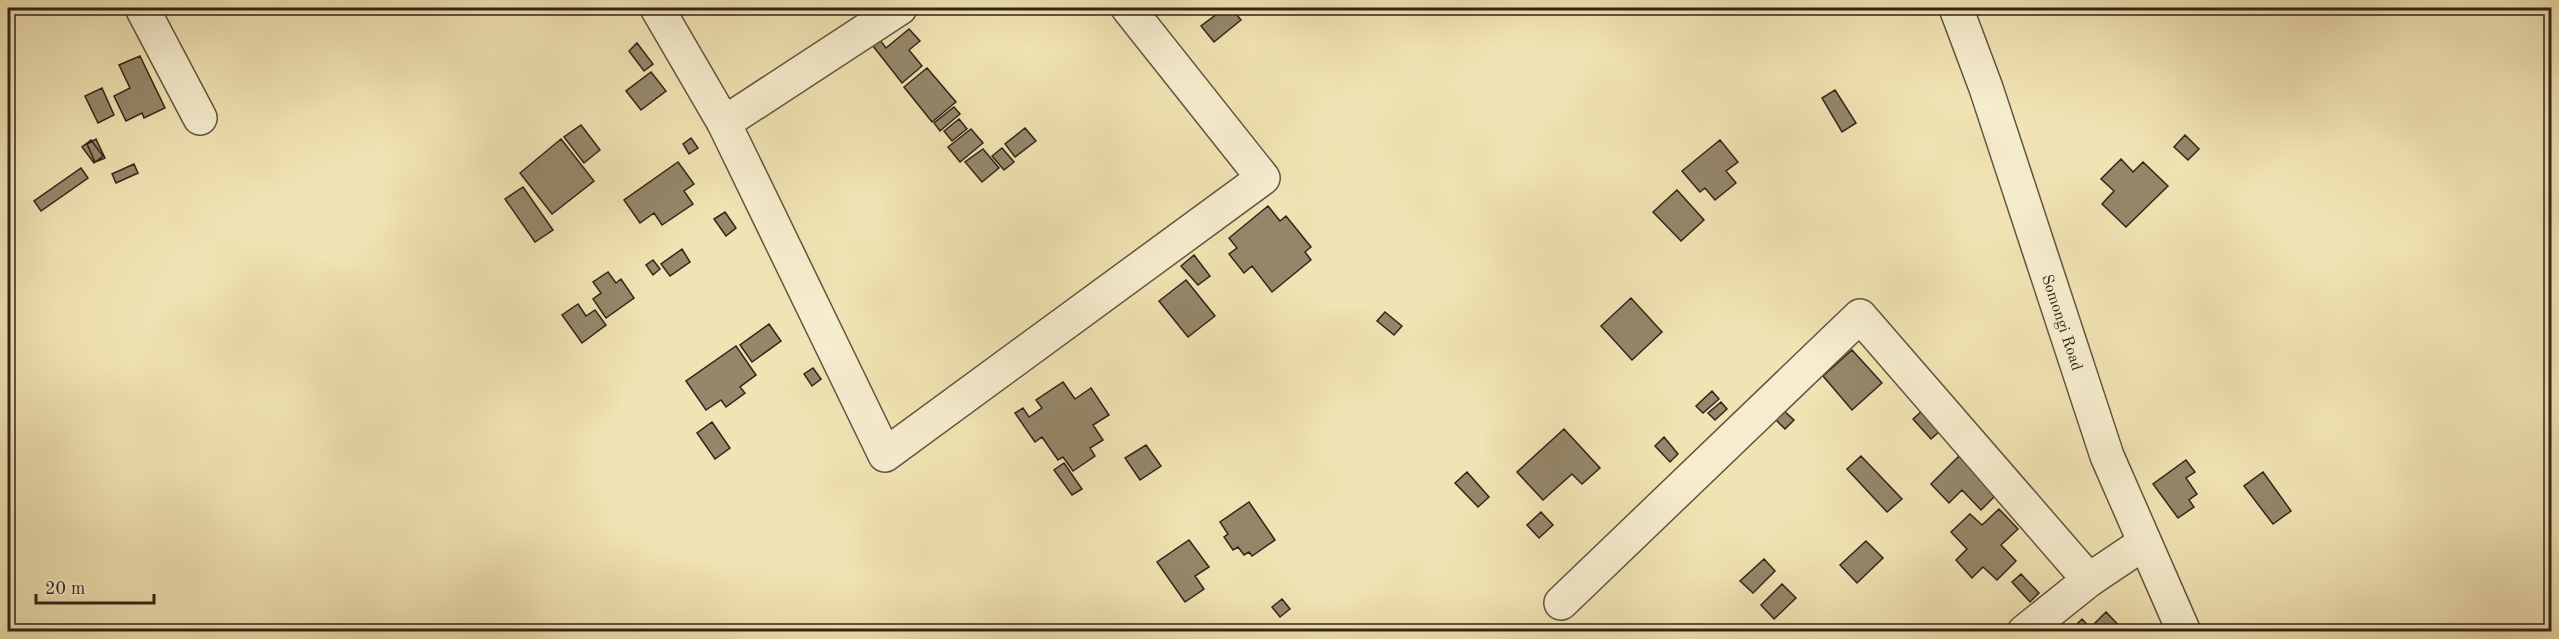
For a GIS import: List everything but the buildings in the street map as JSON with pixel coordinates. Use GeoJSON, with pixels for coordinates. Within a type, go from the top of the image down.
{"type":"FeatureCollection","features":[{"type":"Feature","properties":{"kind":"street"},"geometry":{"type":"LineString","coordinates":[[142,8],[200,118]]}},
{"type":"Feature","properties":{"kind":"street"},"geometry":{"type":"LineString","coordinates":[[657,8],[723,123],[885,455],[1263,178],[1128,8]]}},
{"type":"Feature","properties":{"kind":"street"},"geometry":{"type":"LineString","coordinates":[[723,123],[900,8]]}},
{"type":"Feature","properties":{"kind":"street","name":"Somongi Road"},"geometry":{"type":"LineString","coordinates":[[1956,8],[1986,88],[2107,456],[2184,632]]}},
{"type":"Feature","properties":{"kind":"street"},"geometry":{"type":"LineString","coordinates":[[1561,603],[1860,316],[2089,580]]}},
{"type":"Feature","properties":{"kind":"street"},"geometry":{"type":"LineString","coordinates":[[2024,632],[2089,580],[2144,543]]}}]}
